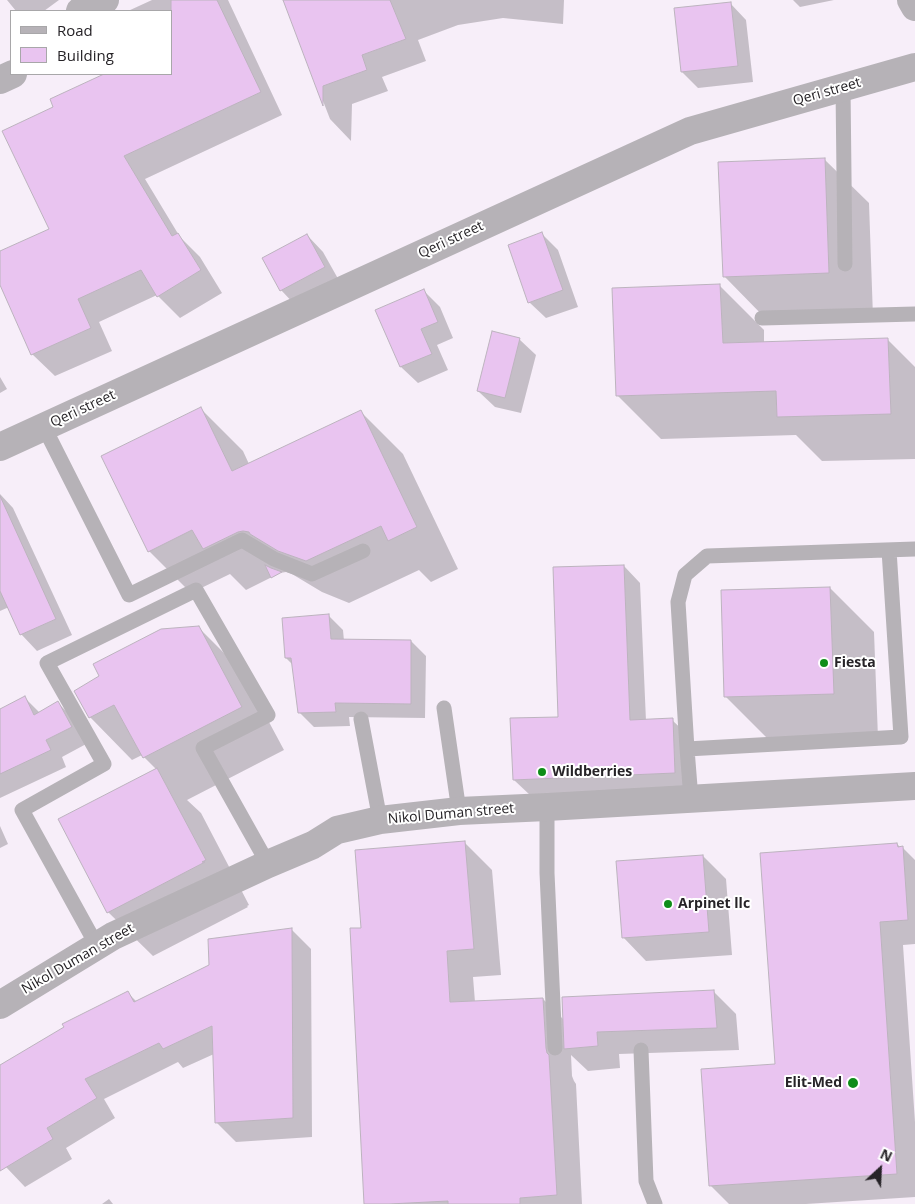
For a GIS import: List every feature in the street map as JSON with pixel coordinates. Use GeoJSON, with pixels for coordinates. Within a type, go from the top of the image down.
{"type":"FeatureCollection","features":[{"type":"Feature","properties":{"kind":"street"},"geometry":{"type":"LineString","coordinates":[[82,10],[105,0]]}},
{"type":"Feature","properties":{"kind":"street"},"geometry":{"type":"LineString","coordinates":[[912,0],[915,7]]}},
{"type":"Feature","properties":{"kind":"street","name":"Qeri street"},"geometry":{"type":"LineString","coordinates":[[0,447],[690,131],[915,67]]}},
{"type":"Feature","properties":{"kind":"street","name":"Nikol Duman street"},"geometry":{"type":"LineString","coordinates":[[0,1005],[113,936],[313,845],[338,830],[380,820],[459,811],[915,786]]}},
{"type":"Feature","properties":{"kind":"lane"},"geometry":{"type":"LineString","coordinates":[[844,87],[845,264]]}},
{"type":"Feature","properties":{"kind":"lane"},"geometry":{"type":"LineString","coordinates":[[762,318],[915,314]]}},
{"type":"Feature","properties":{"kind":"lane"},"geometry":{"type":"LineString","coordinates":[[44,426],[129,595],[242,540],[274,559],[312,574],[363,551]]}},
{"type":"Feature","properties":{"kind":"lane"},"geometry":{"type":"LineString","coordinates":[[691,799],[678,602],[685,575],[707,556],[915,549]]}},
{"type":"Feature","properties":{"kind":"lane"},"geometry":{"type":"LineString","coordinates":[[687,749],[901,736],[889,550]]}},
{"type":"Feature","properties":{"kind":"lane"},"geometry":{"type":"LineString","coordinates":[[97,946],[22,810],[104,764],[48,663],[196,590],[268,714],[203,748],[268,864]]}},
{"type":"Feature","properties":{"kind":"lane"},"geometry":{"type":"LineString","coordinates":[[444,708],[459,811]]}},
{"type":"Feature","properties":{"kind":"lane"},"geometry":{"type":"LineString","coordinates":[[361,719],[380,820]]}},
{"type":"Feature","properties":{"kind":"lane"},"geometry":{"type":"LineString","coordinates":[[546,807],[555,1048]]}},
{"type":"Feature","properties":{"kind":"lane"},"geometry":{"type":"LineString","coordinates":[[641,1050],[646,1181],[655,1204]]}},
{"type":"Feature","properties":{"kind":"building"},"geometry":{"type":"Polygon","coordinates":[[[171,0],[217,0],[261,92],[124,156],[172,236],[178,233],[201,270],[157,297],[141,270],[78,299],[91,328],[31,355],[0,285],[0,251],[49,229],[2,131],[53,107],[50,99],[102,75],[172,75],[171,0]]]}},
{"type":"Feature","properties":{"kind":"building"},"geometry":{"type":"Polygon","coordinates":[[[283,0],[390,0],[406,39],[362,55],[367,70],[323,86],[323,106],[283,0]]]}},
{"type":"Feature","properties":{"kind":"building"},"geometry":{"type":"Polygon","coordinates":[[[731,2],[738,66],[681,72],[674,8],[731,2]]]}},
{"type":"Feature","properties":{"kind":"building"},"geometry":{"type":"Polygon","coordinates":[[[825,158],[829,273],[723,277],[718,162],[825,158]]]}},
{"type":"Feature","properties":{"kind":"building"},"geometry":{"type":"Polygon","coordinates":[[[542,232],[563,290],[528,303],[508,245],[542,232]]]}},
{"type":"Feature","properties":{"kind":"building"},"geometry":{"type":"Polygon","coordinates":[[[307,234],[325,267],[280,291],[262,258],[307,234]]]}},
{"type":"Feature","properties":{"kind":"building"},"geometry":{"type":"Polygon","coordinates":[[[720,284],[723,343],[888,338],[891,414],[777,417],[776,391],[616,396],[612,288],[720,284]]]}},
{"type":"Feature","properties":{"kind":"building"},"geometry":{"type":"Polygon","coordinates":[[[424,289],[438,322],[421,329],[432,354],[400,367],[375,310],[424,289]]]}},
{"type":"Feature","properties":{"kind":"building"},"geometry":{"type":"Polygon","coordinates":[[[492,331],[520,338],[505,398],[477,391],[492,331]]]}},
{"type":"Feature","properties":{"kind":"building"},"geometry":{"type":"Polygon","coordinates":[[[201,407],[232,471],[361,410],[417,527],[388,541],[381,526],[306,561],[278,551],[249,532],[243,531],[203,549],[192,530],[148,552],[101,456],[201,407]]]}},
{"type":"Feature","properties":{"kind":"building"},"geometry":{"type":"Polygon","coordinates":[[[0,496],[56,619],[20,635],[0,591],[0,496]]]}},
{"type":"Feature","properties":{"kind":"building"},"geometry":{"type":"Polygon","coordinates":[[[265,565],[271,568],[282,572],[271,578],[265,565]]]}},
{"type":"Feature","properties":{"kind":"building"},"geometry":{"type":"Polygon","coordinates":[[[624,565],[630,720],[673,718],[675,773],[513,780],[510,718],[558,717],[553,567],[624,565]]]}},
{"type":"Feature","properties":{"kind":"building"},"geometry":{"type":"Polygon","coordinates":[[[830,587],[834,694],[724,697],[721,590],[830,587]]]}},
{"type":"Feature","properties":{"kind":"building"},"geometry":{"type":"Polygon","coordinates":[[[329,614],[331,639],[411,640],[411,704],[335,703],[336,712],[298,713],[291,658],[285,658],[282,618],[329,614]]]}},
{"type":"Feature","properties":{"kind":"building"},"geometry":{"type":"Polygon","coordinates":[[[199,626],[242,707],[143,758],[114,705],[89,718],[74,691],[99,676],[93,664],[161,629],[199,626]]]}},
{"type":"Feature","properties":{"kind":"building"},"geometry":{"type":"Polygon","coordinates":[[[25,696],[34,715],[58,701],[72,727],[46,740],[51,750],[0,774],[0,709],[25,696]]]}},
{"type":"Feature","properties":{"kind":"building"},"geometry":{"type":"Polygon","coordinates":[[[157,768],[206,860],[107,913],[58,819],[157,768]]]}},
{"type":"Feature","properties":{"kind":"building"},"geometry":{"type":"Polygon","coordinates":[[[465,841],[474,949],[447,951],[450,1002],[543,998],[546,1048],[549,1055],[557,1195],[520,1198],[520,1204],[448,1204],[448,1201],[364,1204],[350,928],[361,928],[355,850],[465,841]]]}},
{"type":"Feature","properties":{"kind":"building"},"geometry":{"type":"Polygon","coordinates":[[[897,843],[898,847],[903,846],[908,920],[880,922],[897,1174],[709,1186],[701,1069],[775,1064],[760,853],[897,843]]]}},
{"type":"Feature","properties":{"kind":"building"},"geometry":{"type":"Polygon","coordinates":[[[703,855],[709,932],[622,938],[616,861],[703,855]]]}},
{"type":"Feature","properties":{"kind":"building"},"geometry":{"type":"Polygon","coordinates":[[[292,928],[293,1118],[215,1123],[212,1026],[163,1049],[159,1043],[85,1079],[97,1098],[47,1128],[53,1139],[0,1171],[0,1065],[64,1027],[62,1024],[128,991],[134,1002],[209,965],[208,939],[292,928]]]}},
{"type":"Feature","properties":{"kind":"building"},"geometry":{"type":"Polygon","coordinates":[[[714,990],[717,1028],[597,1032],[598,1046],[564,1049],[562,997],[714,990]]]}},
{"type":"Feature","properties":{"kind":"place","name":"Fiesta"},"geometry":{"type":"Point","coordinates":[824,663]}},
{"type":"Feature","properties":{"kind":"place","name":"Wildberries"},"geometry":{"type":"Point","coordinates":[542,772]}},
{"type":"Feature","properties":{"kind":"place","name":"Arpinet llc"},"geometry":{"type":"Point","coordinates":[668,904]}},
{"type":"Feature","properties":{"kind":"place","name":"Elit-Med"},"geometry":{"type":"Point","coordinates":[853,1083]}}]}
